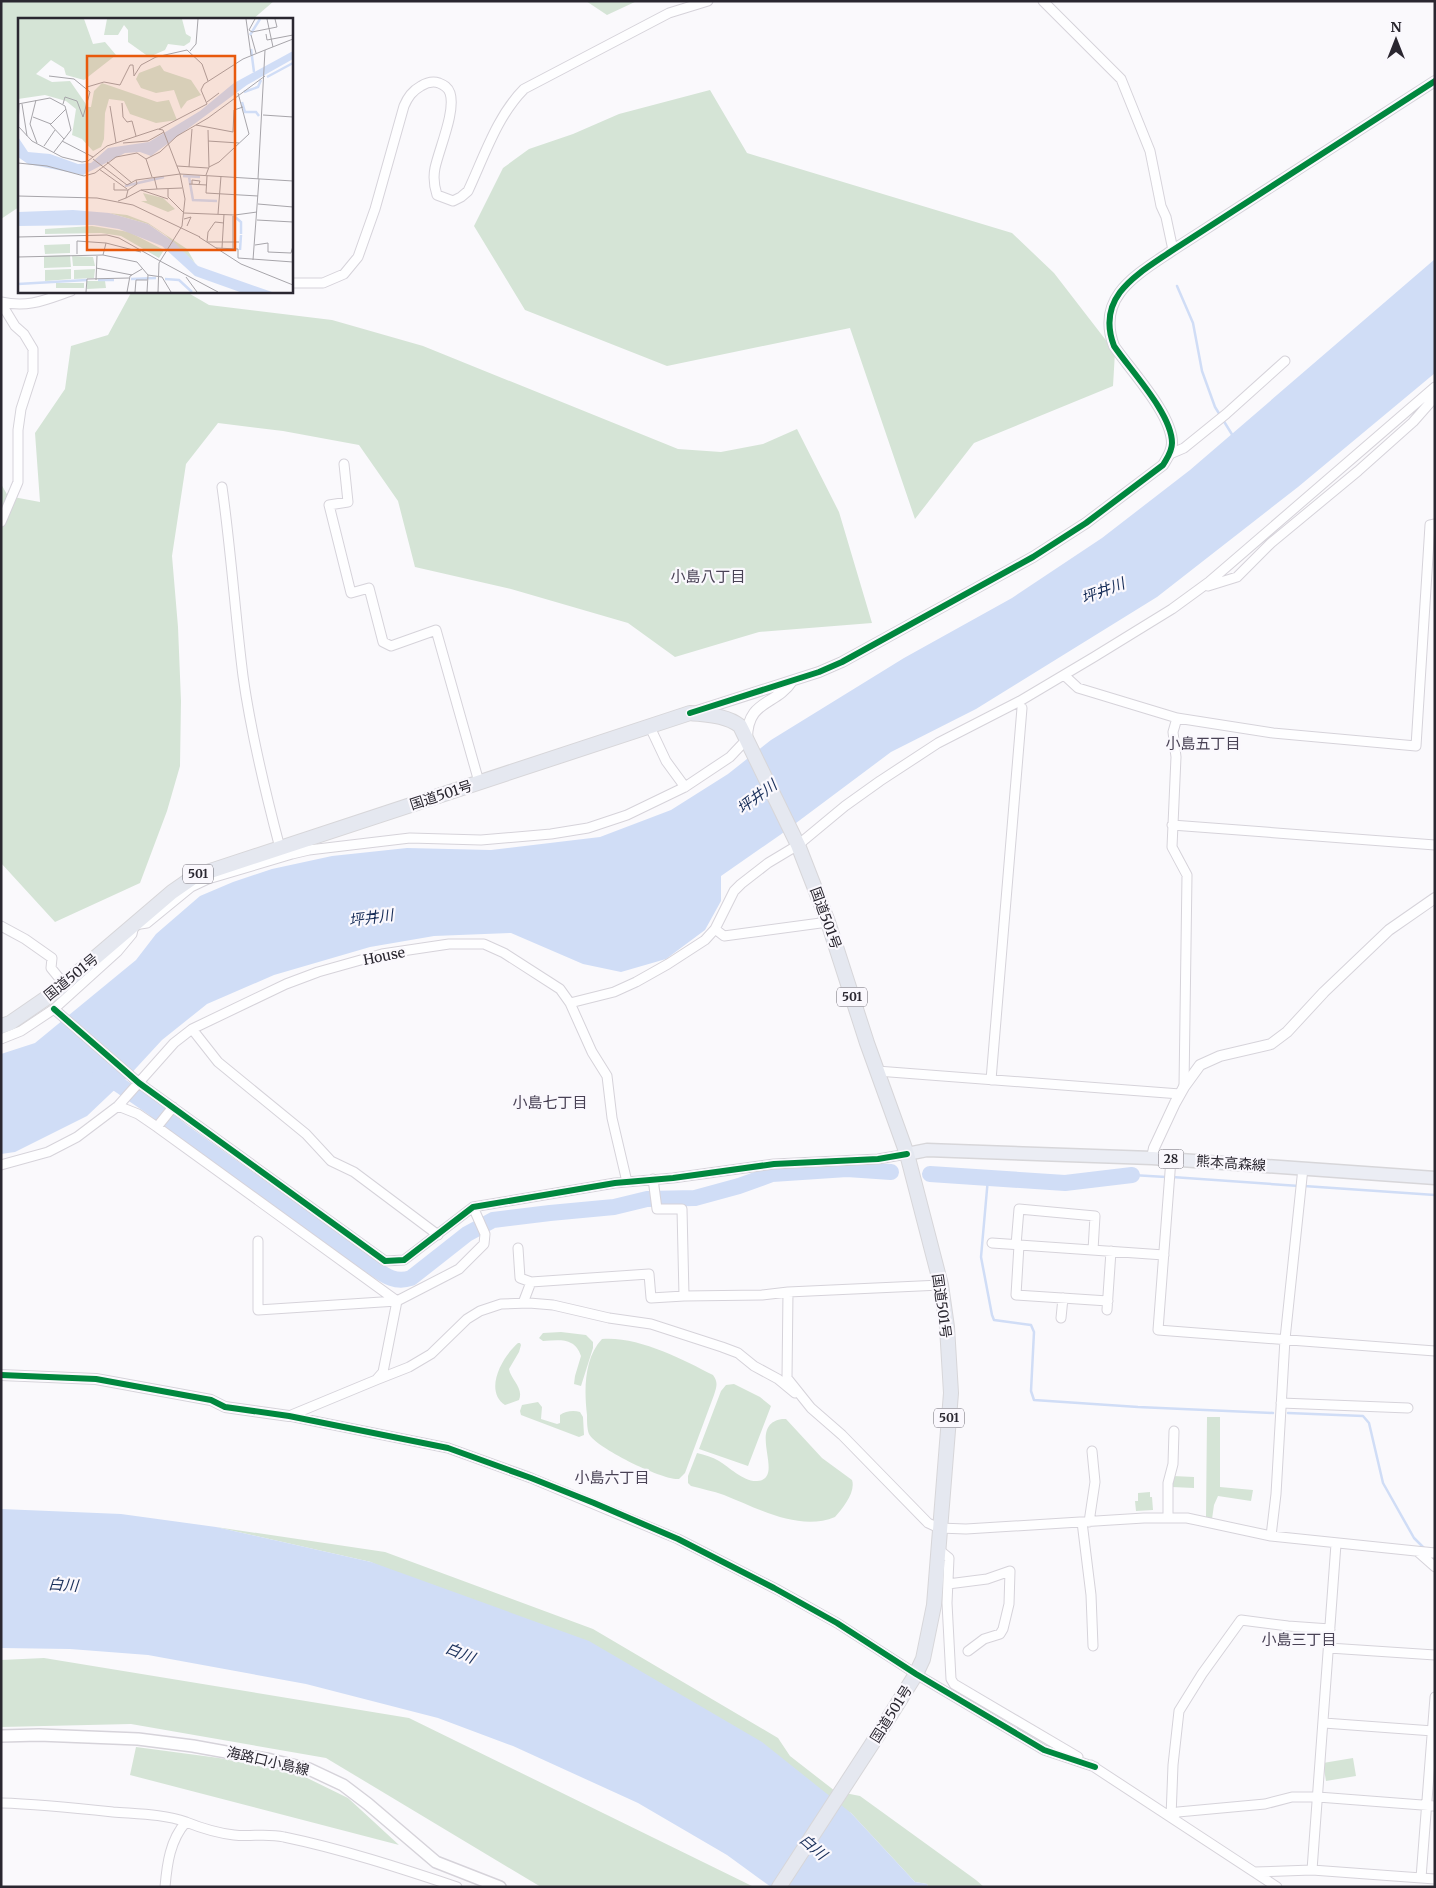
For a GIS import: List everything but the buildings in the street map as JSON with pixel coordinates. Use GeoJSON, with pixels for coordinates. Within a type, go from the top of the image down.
{"type":"FeatureCollection","features":[{"type":"Feature","properties":{"kind":"highway","name":"国道501号"},"geometry":{"type":"LineString","coordinates":[[1,1026],[10,1023],[55,992],[172,892],[195,876],[690,714],[717,716],[740,726],[797,843],[828,922],[877,1071],[907,1154],[941,1285],[947,1327],[951,1394],[934,1605],[924,1659],[914,1678],[779,1887]]}},
{"type":"Feature","properties":{"kind":"main road","name":"熊本高森線"},"geometry":{"type":"LineString","coordinates":[[907,1154],[928,1150],[1152,1158],[1435,1178]]}},
{"type":"Feature","properties":{"kind":"main road","name":"海路口小島線"},"geometry":{"type":"LineString","coordinates":[[1,1736],[39,1735],[138,1739],[203,1748],[309,1769],[342,1785],[368,1804],[436,1862],[500,1887]]}},
{"type":"Feature","properties":{"kind":"street"},"geometry":{"type":"LineString","coordinates":[[292,283],[323,283],[344,274],[358,257],[375,209],[404,106],[410,94],[418,87],[436,82],[446,86],[450,93],[451,106],[435,169],[434,184],[437,195],[453,201],[468,191],[504,113],[512,100],[524,88],[669,13],[708,1]]}},
{"type":"Feature","properties":{"kind":"street"},"geometry":{"type":"LineString","coordinates":[[1043,1],[1121,80],[1150,151],[1161,206],[1166,217],[1173,250]]}},
{"type":"Feature","properties":{"kind":"street"},"geometry":{"type":"LineString","coordinates":[[690,714],[842,662],[1033,557],[1086,523],[1163,465],[1170,454],[1172,444],[1170,429],[1165,415],[1114,346],[1109,333],[1109,318],[1116,297],[1136,276],[1173,250],[1435,81]]}},
{"type":"Feature","properties":{"kind":"street"},"geometry":{"type":"LineString","coordinates":[[1,303],[26,305],[68,292]]}},
{"type":"Feature","properties":{"kind":"street"},"geometry":{"type":"LineString","coordinates":[[1,303],[15,326],[24,334],[33,349],[33,372],[21,409],[18,430],[18,482],[1,522]]}},
{"type":"Feature","properties":{"kind":"street"},"geometry":{"type":"LineString","coordinates":[[1170,454],[1184,448],[1214,424],[1284,361]]}},
{"type":"Feature","properties":{"kind":"street"},"geometry":{"type":"LineString","coordinates":[[570,1003],[614,992],[636,982],[705,940],[715,928],[734,891],[768,863],[880,781],[938,743],[1020,702],[1172,609],[1200,588],[1435,387]]}},
{"type":"Feature","properties":{"kind":"street"},"geometry":{"type":"LineString","coordinates":[[1200,588],[1237,577],[1271,543],[1414,422],[1435,397]]}},
{"type":"Feature","properties":{"kind":"street"},"geometry":{"type":"LineString","coordinates":[[344,464],[348,502],[329,505],[352,593],[369,588],[383,642],[391,646],[436,630],[479,782]]}},
{"type":"Feature","properties":{"kind":"street"},"geometry":{"type":"LineString","coordinates":[[222,487],[244,677],[261,773],[280,848]]}},
{"type":"Feature","properties":{"kind":"street"},"geometry":{"type":"LineString","coordinates":[[1064,675],[1078,688],[1177,718],[1273,733],[1416,746],[1430,525],[1435,524]]}},
{"type":"Feature","properties":{"kind":"street"},"geometry":{"type":"LineString","coordinates":[[1,1040],[57,1011],[117,952],[132,934],[134,925],[147,923],[191,887],[208,879],[309,850],[410,838],[481,840],[560,832],[588,828],[627,815],[685,787],[730,757],[748,741],[747,727],[758,707],[788,687],[793,680]]}},
{"type":"Feature","properties":{"kind":"street"},"geometry":{"type":"LineString","coordinates":[[991,1080],[1022,708]]}},
{"type":"Feature","properties":{"kind":"street"},"geometry":{"type":"LineString","coordinates":[[1177,718],[1172,732],[1176,757],[1172,847],[1187,875],[1182,1090]]}},
{"type":"Feature","properties":{"kind":"street"},"geometry":{"type":"LineString","coordinates":[[650,726],[666,761],[685,787]]}},
{"type":"Feature","properties":{"kind":"street"},"geometry":{"type":"LineString","coordinates":[[1172,825],[1435,845]]}},
{"type":"Feature","properties":{"kind":"street"},"geometry":{"type":"LineString","coordinates":[[1152,1158],[1154,1148],[1182,1090],[1200,1065],[1220,1056],[1271,1044],[1291,1028],[1324,992],[1389,930],[1435,898]]}},
{"type":"Feature","properties":{"kind":"street"},"geometry":{"type":"LineString","coordinates":[[715,928],[724,936],[828,922]]}},
{"type":"Feature","properties":{"kind":"street"},"geometry":{"type":"LineString","coordinates":[[1,926],[25,939],[52,958],[50,968],[64,984]]}},
{"type":"Feature","properties":{"kind":"street","name":"House"},"geometry":{"type":"LineString","coordinates":[[1,1165],[48,1152],[77,1137],[119,1104],[174,1043],[192,1029],[286,984],[318,972],[382,954],[449,944],[484,944],[504,953],[560,989],[570,1003],[592,1052],[607,1076],[612,1118],[628,1182]]}},
{"type":"Feature","properties":{"kind":"street"},"geometry":{"type":"LineString","coordinates":[[57,1011],[136,1083],[173,1107],[385,1261],[404,1260],[473,1208],[628,1182],[774,1164],[878,1159],[907,1154]]}},
{"type":"Feature","properties":{"kind":"street"},"geometry":{"type":"LineString","coordinates":[[192,1029],[218,1062],[306,1134],[331,1161],[354,1172],[438,1235]]}},
{"type":"Feature","properties":{"kind":"street"},"geometry":{"type":"LineString","coordinates":[[877,1071],[991,1080],[1182,1090]]}},
{"type":"Feature","properties":{"kind":"street"},"geometry":{"type":"LineString","coordinates":[[119,1104],[157,1127],[397,1302]]}},
{"type":"Feature","properties":{"kind":"street"},"geometry":{"type":"LineString","coordinates":[[157,1127],[173,1107]]}},
{"type":"Feature","properties":{"kind":"street"},"geometry":{"type":"LineString","coordinates":[[1171,1159],[1158,1330],[1435,1351]]}},
{"type":"Feature","properties":{"kind":"street"},"geometry":{"type":"LineString","coordinates":[[1271,1536],[1276,1494],[1285,1339],[1303,1168]]}},
{"type":"Feature","properties":{"kind":"street"},"geometry":{"type":"LineString","coordinates":[[653,1179],[657,1209],[682,1209],[684,1296]]}},
{"type":"Feature","properties":{"kind":"street"},"geometry":{"type":"LineString","coordinates":[[258,1241],[258,1310],[397,1302],[459,1269],[484,1244],[485,1234],[473,1208]]}},
{"type":"Feature","properties":{"kind":"street"},"geometry":{"type":"LineString","coordinates":[[1093,1250],[1095,1216],[1020,1209],[1016,1295],[1063,1298],[1107,1306],[1111,1251]]}},
{"type":"Feature","properties":{"kind":"street"},"geometry":{"type":"LineString","coordinates":[[992,1243],[1164,1255]]}},
{"type":"Feature","properties":{"kind":"street"},"geometry":{"type":"LineString","coordinates":[[518,1248],[520,1278],[531,1282],[650,1274],[651,1298],[762,1295],[788,1292],[941,1285]]}},
{"type":"Feature","properties":{"kind":"street"},"geometry":{"type":"LineString","coordinates":[[523,1303],[531,1282]]}},
{"type":"Feature","properties":{"kind":"street"},"geometry":{"type":"LineString","coordinates":[[788,1292],[787,1378],[806,1402]]}},
{"type":"Feature","properties":{"kind":"street"},"geometry":{"type":"LineString","coordinates":[[1061,1318],[1063,1298]]}},
{"type":"Feature","properties":{"kind":"street"},"geometry":{"type":"LineString","coordinates":[[376,1380],[383,1372],[397,1302]]}},
{"type":"Feature","properties":{"kind":"street"},"geometry":{"type":"LineString","coordinates":[[289,1416],[409,1368],[431,1354],[467,1319],[480,1310],[501,1304],[523,1303],[553,1306],[609,1318],[651,1324],[738,1353],[754,1366],[778,1379],[806,1402],[874,1466],[907,1504],[928,1523],[939,1528],[966,1529],[1187,1518],[1271,1536],[1435,1553]]}},
{"type":"Feature","properties":{"kind":"street"},"geometry":{"type":"LineString","coordinates":[[1,1375],[96,1379],[211,1400],[225,1407],[289,1416],[448,1448],[531,1478],[678,1539],[778,1590],[837,1623],[914,1678],[1044,1750],[1095,1767]]}},
{"type":"Feature","properties":{"kind":"street"},"geometry":{"type":"LineString","coordinates":[[1281,1403],[1408,1408]]}},
{"type":"Feature","properties":{"kind":"street"},"geometry":{"type":"LineString","coordinates":[[1168,1518],[1168,1483],[1173,1464],[1174,1430]]}},
{"type":"Feature","properties":{"kind":"street"},"geometry":{"type":"LineString","coordinates":[[1092,1451],[1095,1482],[1086,1522],[1093,1646]]}},
{"type":"Feature","properties":{"kind":"street"},"geometry":{"type":"LineString","coordinates":[[1312,1870],[1336,1544]]}},
{"type":"Feature","properties":{"kind":"street"},"geometry":{"type":"LineString","coordinates":[[938,1549],[948,1558],[951,1679],[954,1684],[1095,1767],[1277,1887]]}},
{"type":"Feature","properties":{"kind":"street"},"geometry":{"type":"LineString","coordinates":[[1418,1552],[1435,1567]]}},
{"type":"Feature","properties":{"kind":"street"},"geometry":{"type":"LineString","coordinates":[[948,1584],[987,1579],[1010,1571],[1008,1604],[1003,1629],[1000,1634],[984,1639],[968,1651]]}},
{"type":"Feature","properties":{"kind":"street"},"geometry":{"type":"LineString","coordinates":[[1171,1817],[1173,1765],[1179,1711],[1202,1674],[1241,1620],[1330,1629]]}},
{"type":"Feature","properties":{"kind":"street"},"geometry":{"type":"LineString","coordinates":[[1329,1648],[1435,1655]]}},
{"type":"Feature","properties":{"kind":"street"},"geometry":{"type":"LineString","coordinates":[[1421,1878],[1431,1805],[1435,1697]]}},
{"type":"Feature","properties":{"kind":"street"},"geometry":{"type":"LineString","coordinates":[[1324,1723],[1433,1731]]}},
{"type":"Feature","properties":{"kind":"street"},"geometry":{"type":"LineString","coordinates":[[1171,1817],[1178,1812],[1265,1804],[1292,1797],[1431,1805]]}},
{"type":"Feature","properties":{"kind":"street"},"geometry":{"type":"LineString","coordinates":[[1,1804],[25,1804],[124,1812],[176,1818],[205,1830],[235,1835],[259,1834],[282,1836],[387,1864],[456,1887]]}},
{"type":"Feature","properties":{"kind":"street"},"geometry":{"type":"LineString","coordinates":[[165,1887],[167,1863],[177,1833],[186,1822]]}},
{"type":"Feature","properties":{"kind":"street"},"geometry":{"type":"LineString","coordinates":[[1254,1872],[1312,1870],[1435,1879]]}},
{"type":"Feature","properties":{"kind":"green space"},"geometry":{"type":"Polygon","coordinates":[[[1,1],[274,1],[254,18],[18,18],[18,208],[1,219],[1,1]]]}},
{"type":"Feature","properties":{"kind":"green space"},"geometry":{"type":"Polygon","coordinates":[[[586,1],[637,1],[607,15],[586,1]]]}},
{"type":"Feature","properties":{"kind":"green space"},"geometry":{"type":"Polygon","coordinates":[[[710,90],[747,153],[1012,233],[1054,273],[1115,352],[1113,386],[974,443],[915,519],[850,328],[667,366],[525,310],[474,226],[503,168],[529,149],[573,134],[619,114],[710,90]]]}},
{"type":"Feature","properties":{"kind":"green space"},"geometry":{"type":"Polygon","coordinates":[[[131,292],[187,292],[209,305],[332,320],[423,346],[678,449],[721,452],[763,444],[797,429],[839,512],[872,623],[759,632],[675,657],[628,623],[511,589],[415,567],[398,501],[359,445],[283,431],[218,423],[186,464],[172,556],[178,627],[181,701],[180,766],[167,811],[140,883],[55,922],[1,863],[1,484],[8,496],[40,502],[35,433],[65,389],[71,346],[108,335],[131,292]]]}},
{"type":"Feature","properties":{"kind":"green space"},"geometry":{"type":"Polygon","coordinates":[[[561,1332],[586,1335],[593,1342],[593,1348],[581,1386],[574,1384],[581,1356],[575,1345],[566,1341],[543,1341],[539,1338],[543,1333],[561,1332]]]}},
{"type":"Feature","properties":{"kind":"green space"},"geometry":{"type":"Polygon","coordinates":[[[602,1339],[616,1339],[645,1345],[688,1362],[713,1375],[715,1378],[716,1389],[714,1395],[685,1473],[679,1479],[660,1475],[617,1455],[594,1440],[589,1434],[587,1425],[587,1375],[592,1355],[602,1339]]]}},
{"type":"Feature","properties":{"kind":"green space"},"geometry":{"type":"Polygon","coordinates":[[[518,1343],[521,1345],[519,1352],[509,1369],[519,1388],[520,1396],[519,1400],[505,1405],[499,1399],[495,1382],[501,1364],[518,1343]]]}},
{"type":"Feature","properties":{"kind":"green space"},"geometry":{"type":"Polygon","coordinates":[[[734,1384],[760,1397],[771,1406],[748,1466],[699,1449],[721,1391],[726,1385],[734,1384]]]}},
{"type":"Feature","properties":{"kind":"green space"},"geometry":{"type":"Polygon","coordinates":[[[538,1402],[542,1407],[541,1419],[557,1424],[560,1423],[560,1415],[570,1411],[580,1412],[583,1417],[584,1435],[579,1437],[521,1415],[522,1405],[538,1402]]]}},
{"type":"Feature","properties":{"kind":"green space"},"geometry":{"type":"Polygon","coordinates":[[[1207,1417],[1220,1417],[1220,1487],[1253,1490],[1251,1501],[1218,1496],[1214,1505],[1212,1519],[1206,1518],[1207,1417]]]}},
{"type":"Feature","properties":{"kind":"green space"},"geometry":{"type":"Polygon","coordinates":[[[786,1419],[822,1458],[852,1480],[853,1485],[850,1495],[845,1505],[835,1517],[807,1522],[793,1520],[764,1512],[720,1494],[691,1486],[688,1483],[688,1476],[697,1453],[716,1460],[737,1474],[752,1481],[765,1478],[768,1471],[767,1431],[772,1423],[786,1419]]]}},
{"type":"Feature","properties":{"kind":"green space"},"geometry":{"type":"Polygon","coordinates":[[[1173,1476],[1194,1477],[1194,1488],[1172,1487],[1173,1476]]]}},
{"type":"Feature","properties":{"kind":"green space"},"geometry":{"type":"Polygon","coordinates":[[[1150,1492],[1153,1510],[1136,1511],[1135,1501],[1138,1501],[1138,1493],[1150,1492]]]}},
{"type":"Feature","properties":{"kind":"green space"},"geometry":{"type":"Polygon","coordinates":[[[216,1527],[385,1552],[593,1629],[778,1738],[790,1756],[835,1791],[860,1796],[984,1887],[928,1887],[927,1884],[915,1882],[851,1813],[371,1562],[216,1527]]]}},
{"type":"Feature","properties":{"kind":"green space"},"geometry":{"type":"Polygon","coordinates":[[[44,1658],[409,1718],[752,1886],[541,1887],[326,1758],[131,1724],[1,1727],[1,1660],[44,1658]]]}},
{"type":"Feature","properties":{"kind":"green space"},"geometry":{"type":"Polygon","coordinates":[[[136,1747],[219,1758],[299,1774],[348,1798],[399,1845],[130,1775],[136,1747]]]}},
{"type":"Feature","properties":{"kind":"green space"},"geometry":{"type":"Polygon","coordinates":[[[1353,1758],[1356,1776],[1326,1781],[1323,1763],[1353,1758]]]}},
{"type":"Feature","properties":{"kind":"water","name":"坪井川"},"geometry":{"type":"Polygon","coordinates":[[[1435,259],[1435,373],[1298,487],[1157,597],[976,709],[891,752],[780,835],[721,876],[721,901],[705,930],[666,959],[621,972],[583,964],[511,933],[434,936],[370,947],[274,975],[207,1004],[162,1040],[126,1079],[87,1116],[15,1152],[1,1154],[1,1054],[35,1043],[136,960],[156,934],[200,896],[233,882],[272,869],[332,856],[407,848],[491,850],[600,837],[671,810],[728,774],[771,740],[904,658],[1012,598],[1102,538],[1190,470],[1435,259]]]}},
{"type":"Feature","properties":{"kind":"water","name":"白川"},"geometry":{"type":"Polygon","coordinates":[[[1,1509],[121,1514],[216,1527],[371,1562],[589,1641],[762,1742],[851,1813],[915,1882],[927,1884],[928,1887],[771,1887],[727,1855],[638,1803],[513,1746],[438,1718],[306,1684],[148,1655],[70,1649],[1,1648],[1,1509]]]}},
{"type":"Feature","properties":{"kind":"waterway"},"geometry":{"type":"LineString","coordinates":[[1177,286],[1193,323],[1202,371],[1215,407],[1233,436]]}},
{"type":"Feature","properties":{"kind":"waterway"},"geometry":{"type":"LineString","coordinates":[[100,1075],[112,1080],[153,1108],[183,1132],[368,1264],[388,1277],[399,1280],[411,1278],[467,1234],[493,1220],[614,1207],[647,1199],[695,1198],[739,1186],[772,1174],[847,1169],[891,1172]]}},
{"type":"Feature","properties":{"kind":"waterway"},"geometry":{"type":"LineString","coordinates":[[930,1174],[1065,1183],[1132,1175]]}},
{"type":"Feature","properties":{"kind":"waterway"},"geometry":{"type":"LineString","coordinates":[[1132,1175],[1166,1177]]}},
{"type":"Feature","properties":{"kind":"waterway"},"geometry":{"type":"LineString","coordinates":[[1172,1177],[1299,1186]]}},
{"type":"Feature","properties":{"kind":"waterway"},"geometry":{"type":"LineString","coordinates":[[988,1178],[981,1257],[992,1315],[994,1320],[1031,1325],[1034,1332],[1031,1391],[1034,1400],[1273,1413]]}},
{"type":"Feature","properties":{"kind":"waterway"},"geometry":{"type":"LineString","coordinates":[[1304,1186],[1435,1195]]}},
{"type":"Feature","properties":{"kind":"waterway"},"geometry":{"type":"LineString","coordinates":[[1288,1413],[1363,1416],[1369,1423],[1383,1483],[1414,1538],[1425,1549]]}},
{"type":"Feature","properties":{"kind":"cycle path"},"geometry":{"type":"LineString","coordinates":[[690,713],[819,672],[842,662],[1033,557],[1086,523],[1163,465],[1169,455],[1172,443],[1165,419],[1149,393],[1114,346],[1110,329],[1110,313],[1115,300],[1123,288],[1146,268],[1173,250],[1435,81]]}},
{"type":"Feature","properties":{"kind":"cycle path"},"geometry":{"type":"LineString","coordinates":[[54,1009],[139,1083],[385,1261],[404,1260],[473,1207],[615,1183],[673,1178],[774,1164],[878,1159],[907,1154]]}},
{"type":"Feature","properties":{"kind":"cycle path"},"geometry":{"type":"LineString","coordinates":[[1,1375],[96,1379],[211,1400],[225,1407],[289,1416],[448,1448],[531,1478],[678,1539],[774,1588],[837,1623],[916,1674],[1044,1750],[1095,1767]]}},
{"type":"Feature","properties":{"kind":"district","name":"小島八丁目"},"geometry":{"type":"Point","coordinates":[708,577]}},
{"type":"Feature","properties":{"kind":"district","name":"小島五丁目"},"geometry":{"type":"Point","coordinates":[1203,744]}},
{"type":"Feature","properties":{"kind":"district","name":"小島七丁目"},"geometry":{"type":"Point","coordinates":[550,1103]}},
{"type":"Feature","properties":{"kind":"district","name":"小島六丁目"},"geometry":{"type":"Point","coordinates":[612,1478]}},
{"type":"Feature","properties":{"kind":"district","name":"小島三丁目"},"geometry":{"type":"Point","coordinates":[1299,1640]}}]}
